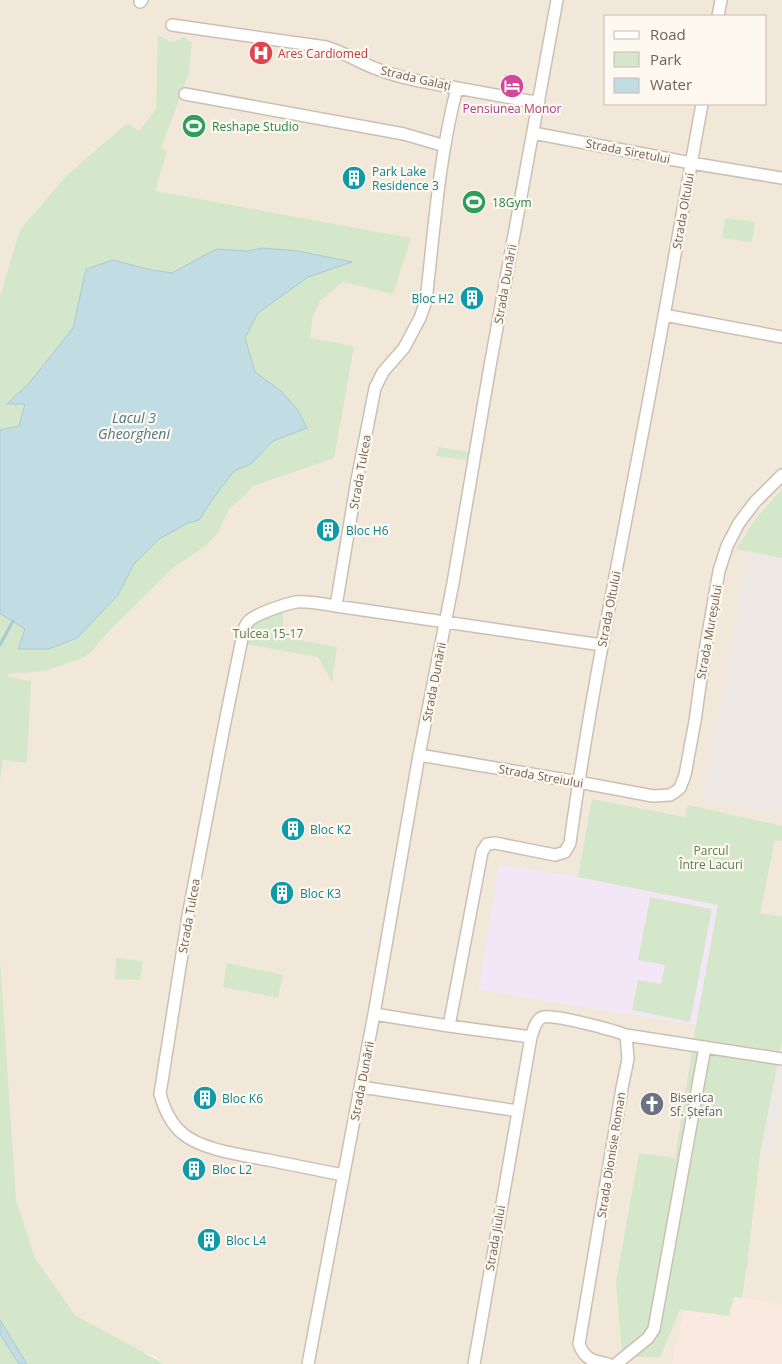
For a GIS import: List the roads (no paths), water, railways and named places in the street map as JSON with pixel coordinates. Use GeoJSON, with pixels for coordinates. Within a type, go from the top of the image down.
{"type":"FeatureCollection","features":[{"type":"Feature","properties":{"kind":"street","name":"Strada Dunării"},"geometry":{"type":"LineString","coordinates":[[308,1364],[374,1014],[419,755],[446,622],[557,0]]}},
{"type":"Feature","properties":{"kind":"street"},"geometry":{"type":"LineString","coordinates":[[718,15],[721,0]]}},
{"type":"Feature","properties":{"kind":"street","name":"Strada Galați"},"geometry":{"type":"LineString","coordinates":[[172,25],[326,47],[388,73],[457,88],[538,102]]}},
{"type":"Feature","properties":{"kind":"street","name":"Strada Galați"},"geometry":{"type":"LineString","coordinates":[[404,348],[420,318],[426,301],[445,146],[457,88]]}},
{"type":"Feature","properties":{"kind":"street"},"geometry":{"type":"LineString","coordinates":[[185,94],[404,134],[445,146]]}},
{"type":"Feature","properties":{"kind":"street","name":"Strada Oltului"},"geometry":{"type":"LineString","coordinates":[[448,1026],[482,852],[487,844],[495,843],[555,855],[565,852],[570,843],[578,782],[602,645],[702,105]]}},
{"type":"Feature","properties":{"kind":"street","name":"Strada Siretului"},"geometry":{"type":"LineString","coordinates":[[532,133],[782,178]]}},
{"type":"Feature","properties":{"kind":"street"},"geometry":{"type":"LineString","coordinates":[[664,315],[782,337]]}},
{"type":"Feature","properties":{"kind":"street","name":"Strada Tulcea"},"geometry":{"type":"LineString","coordinates":[[336,606],[357,480],[375,388],[383,372],[404,348]]}},
{"type":"Feature","properties":{"kind":"street","name":"Strada Mureșului"},"geometry":{"type":"LineString","coordinates":[[662,795],[670,795],[675,792],[684,781],[714,600],[726,546],[739,523],[755,502],[782,475]]}},
{"type":"Feature","properties":{"kind":"street","name":"Strada Tulcea"},"geometry":{"type":"LineString","coordinates":[[344,1175],[202,1146],[182,1133],[175,1125],[168,1116],[160,1094],[188,916],[244,629],[254,617],[280,606],[304,602],[602,645]]}},
{"type":"Feature","properties":{"kind":"street","name":"Strada Streiului"},"geometry":{"type":"LineString","coordinates":[[419,755],[633,793],[653,796],[662,795]]}},
{"type":"Feature","properties":{"kind":"street"},"geometry":{"type":"LineString","coordinates":[[374,1014],[531,1037],[540,1020],[544,1017],[549,1017],[611,1029],[626,1035],[782,1059]]}},
{"type":"Feature","properties":{"kind":"street","name":"Strada Dionisie Roman"},"geometry":{"type":"LineString","coordinates":[[608,1364],[588,1358],[579,1344],[628,1060],[626,1035]]}},
{"type":"Feature","properties":{"kind":"street","name":"Strada Jiului"},"geometry":{"type":"LineString","coordinates":[[474,1364],[531,1037]]}},
{"type":"Feature","properties":{"kind":"street"},"geometry":{"type":"LineString","coordinates":[[616,1364],[648,1338],[654,1329],[705,1047]]}},
{"type":"Feature","properties":{"kind":"street"},"geometry":{"type":"LineString","coordinates":[[360,1087],[518,1111]]}},
{"type":"Feature","properties":{"kind":"water","name":"Lacul 3 Gheorgheni"},"geometry":{"type":"Polygon","coordinates":[[[262,248],[298,251],[352,262],[308,277],[258,313],[245,338],[255,372],[281,391],[298,410],[307,428],[273,441],[251,464],[234,471],[199,520],[188,523],[159,539],[134,564],[118,595],[77,638],[49,649],[18,649],[25,629],[0,614],[0,430],[19,426],[25,404],[7,404],[30,382],[73,328],[86,269],[113,260],[151,270],[172,273],[216,249],[248,251],[262,248]]]}},
{"type":"Feature","properties":{"kind":"water"},"geometry":{"type":"Polygon","coordinates":[[[0,1320],[27,1364],[19,1364],[0,1334],[0,1320]]]}},
{"type":"Feature","properties":{"kind":"waterway"},"geometry":{"type":"LineString","coordinates":[[0,645],[13,621]]}},
{"type":"Feature","properties":{"kind":"place","name":"Ares Cardiomed"},"geometry":{"type":"Point","coordinates":[261,53]}},
{"type":"Feature","properties":{"kind":"place","name":"Pensiunea Monor"},"geometry":{"type":"Point","coordinates":[512,86]}},
{"type":"Feature","properties":{"kind":"place","name":"Reshape Studio"},"geometry":{"type":"Point","coordinates":[194,126]}},
{"type":"Feature","properties":{"kind":"place","name":"Park Lake Residence 3"},"geometry":{"type":"Point","coordinates":[354,178]}},
{"type":"Feature","properties":{"kind":"place","name":"18Gym"},"geometry":{"type":"Point","coordinates":[474,202]}},
{"type":"Feature","properties":{"kind":"place","name":"Bloc H2"},"geometry":{"type":"Point","coordinates":[472,298]}},
{"type":"Feature","properties":{"kind":"place","name":"Bloc H6"},"geometry":{"type":"Point","coordinates":[328,530]}},
{"type":"Feature","properties":{"kind":"place","name":"Bloc K2"},"geometry":{"type":"Point","coordinates":[293,829]}},
{"type":"Feature","properties":{"kind":"place","name":"Bloc K3"},"geometry":{"type":"Point","coordinates":[282,893]}},
{"type":"Feature","properties":{"kind":"place","name":"Bloc K6"},"geometry":{"type":"Point","coordinates":[205,1098]}},
{"type":"Feature","properties":{"kind":"place","name":"Biserica Sf. Ștefan"},"geometry":{"type":"Point","coordinates":[652,1104]}},
{"type":"Feature","properties":{"kind":"place","name":"Bloc L2"},"geometry":{"type":"Point","coordinates":[194,1169]}},
{"type":"Feature","properties":{"kind":"place","name":"Bloc L4"},"geometry":{"type":"Point","coordinates":[209,1240]}},
{"type":"Feature","properties":{"kind":"park label","name":"Tulcea 15-17"},"geometry":{"type":"Point","coordinates":[268,633]}},
{"type":"Feature","properties":{"kind":"park label","name":"Parcul Între Lacuri"},"geometry":{"type":"Point","coordinates":[711,857]}}]}
